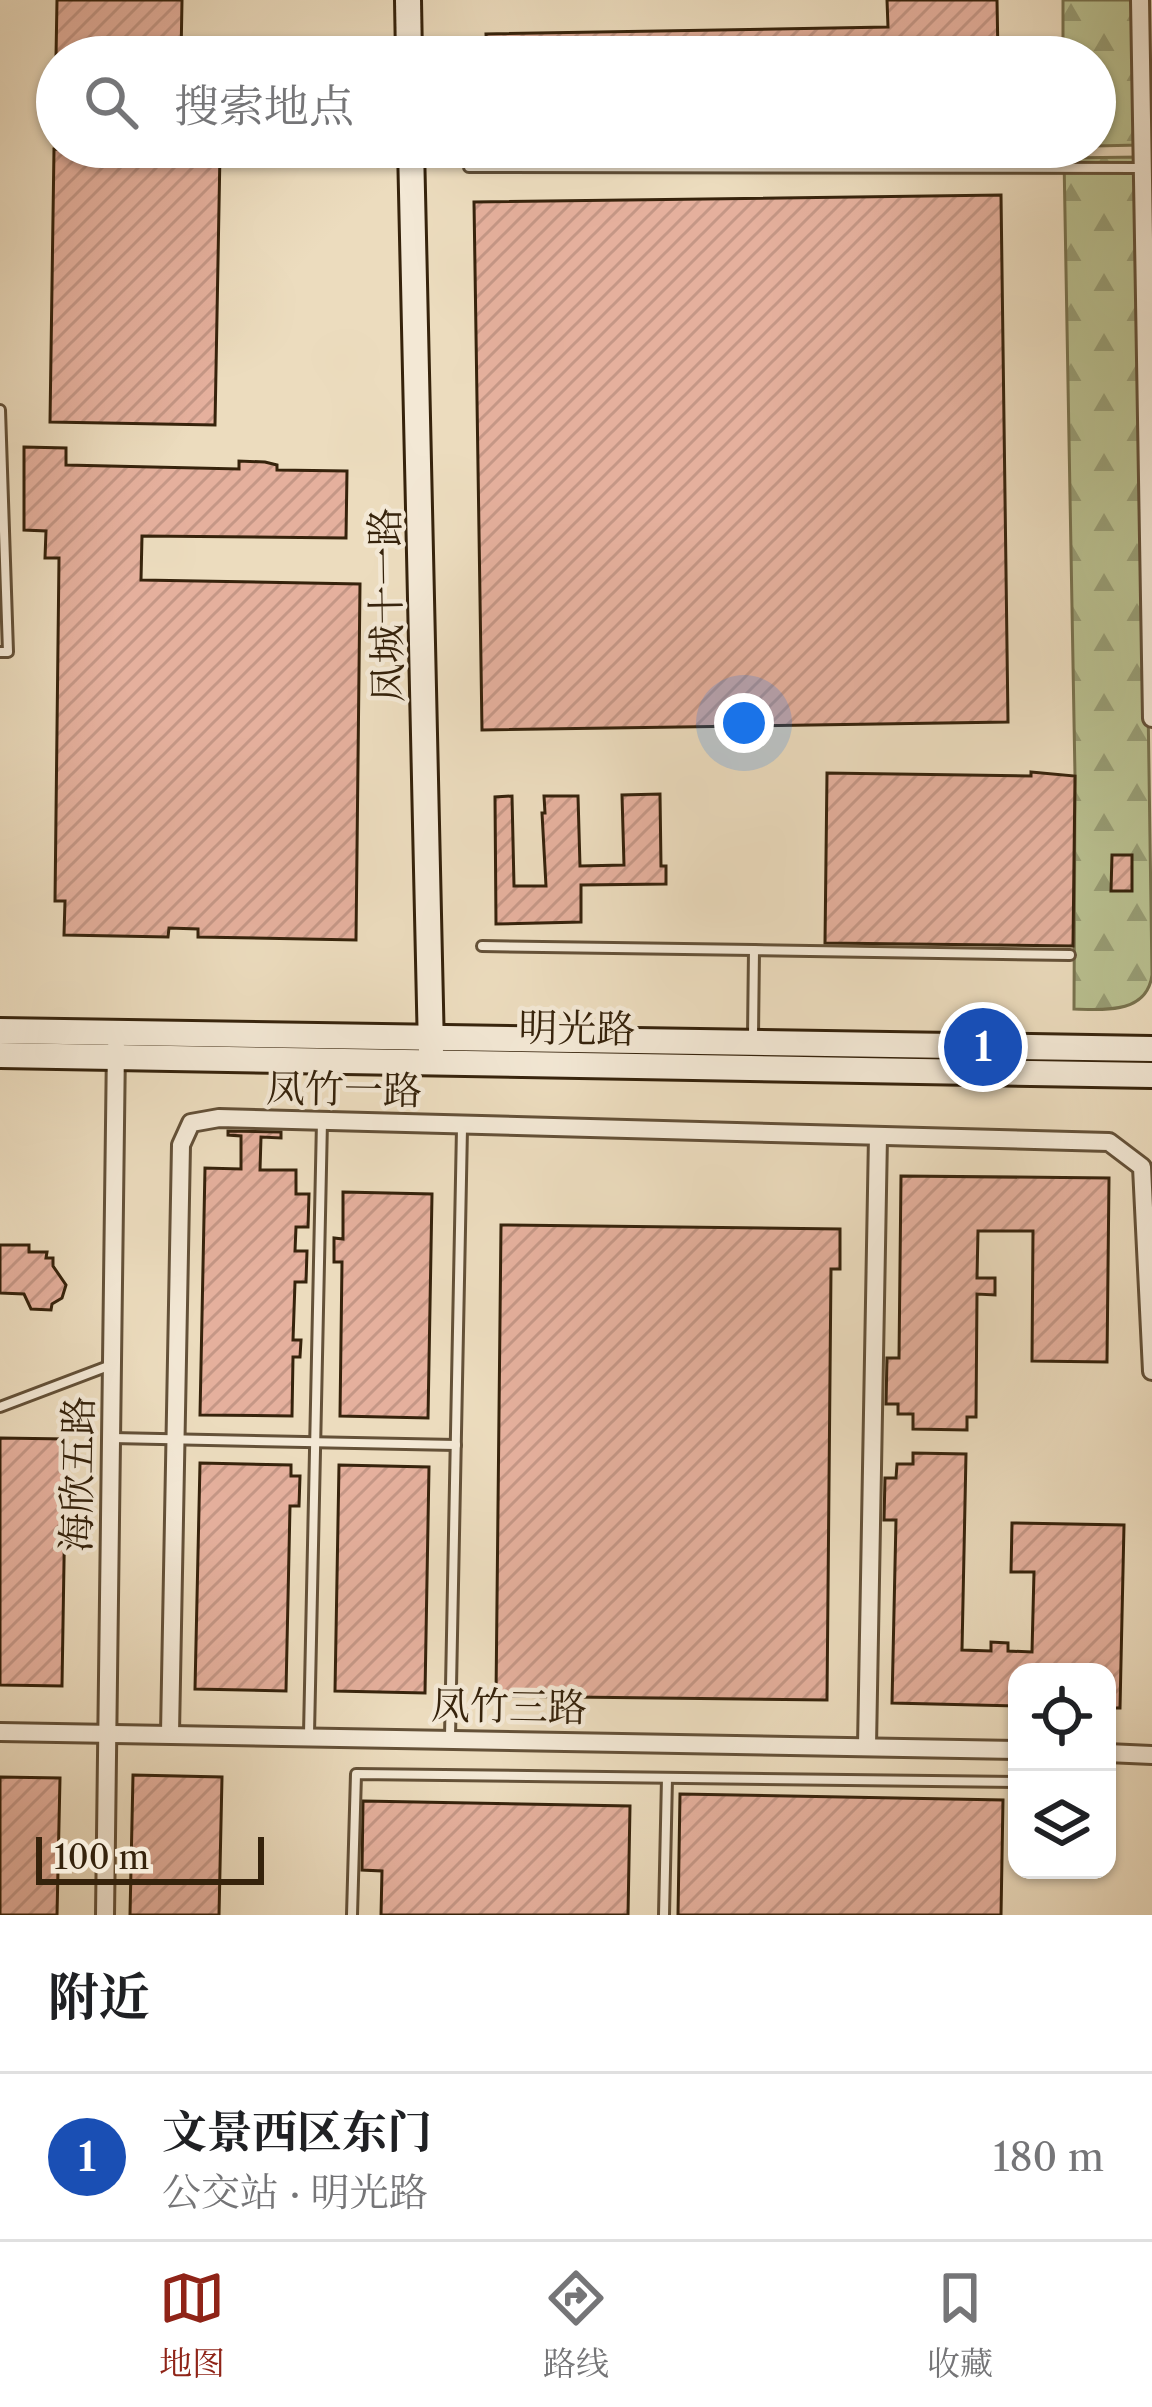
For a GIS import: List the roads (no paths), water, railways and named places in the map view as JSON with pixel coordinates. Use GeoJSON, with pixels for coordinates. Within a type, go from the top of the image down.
{"type":"FeatureCollection","features":[{"type":"Feature","properties":{"kind":"main road"},"geometry":{"type":"LineString","coordinates":[[408,0],[409,36]]}},
{"type":"Feature","properties":{"kind":"main road","name":"凤城十一路"},"geometry":{"type":"LineString","coordinates":[[411,168],[431,1050]]}},
{"type":"Feature","properties":{"kind":"main road","name":"明光路"},"geometry":{"type":"LineString","coordinates":[[0,1031],[116,1045]]}},
{"type":"Feature","properties":{"kind":"main road","name":"明光路"},"geometry":{"type":"LineString","coordinates":[[431,1050],[753,1043],[1152,1049]]}},
{"type":"Feature","properties":{"kind":"main road","name":"明光路"},"geometry":{"type":"LineString","coordinates":[[0,1055],[116,1045],[431,1050],[1152,1075]]}},
{"type":"Feature","properties":{"kind":"street"},"geometry":{"type":"LineString","coordinates":[[1140,0],[1152,718]]}},
{"type":"Feature","properties":{"kind":"street","name":"海欣五路"},"geometry":{"type":"LineString","coordinates":[[105,1915],[116,1045]]}},
{"type":"Feature","properties":{"kind":"street","name":"凤竹一路"},"geometry":{"type":"LineString","coordinates":[[170,1733],[181,1145],[191,1123],[219,1118],[1109,1142],[1142,1167],[1152,1371]]}},
{"type":"Feature","properties":{"kind":"street"},"geometry":{"type":"LineString","coordinates":[[867,1746],[878,1136]]}},
{"type":"Feature","properties":{"kind":"street","name":"凤竹三路"},"geometry":{"type":"LineString","coordinates":[[0,1732],[1008,1750]]}},
{"type":"Feature","properties":{"kind":"street"},"geometry":{"type":"LineString","coordinates":[[1116,1753],[1152,1754]]}},
{"type":"Feature","properties":{"kind":"lane"},"geometry":{"type":"LineString","coordinates":[[1116,168],[1143,168]]}},
{"type":"Feature","properties":{"kind":"lane"},"geometry":{"type":"LineString","coordinates":[[0,410],[8,652],[0,652]]}},
{"type":"Feature","properties":{"kind":"lane"},"geometry":{"type":"LineString","coordinates":[[482,946],[1070,955]]}},
{"type":"Feature","properties":{"kind":"lane"},"geometry":{"type":"LineString","coordinates":[[753,1043],[754,950]]}},
{"type":"Feature","properties":{"kind":"lane"},"geometry":{"type":"LineString","coordinates":[[309,1736],[322,1121]]}},
{"type":"Feature","properties":{"kind":"lane"},"geometry":{"type":"LineString","coordinates":[[450,1738],[462,1125]]}},
{"type":"Feature","properties":{"kind":"lane"},"geometry":{"type":"LineString","coordinates":[[0,1407],[112,1364]]}},
{"type":"Feature","properties":{"kind":"lane"},"geometry":{"type":"LineString","coordinates":[[111,1438],[456,1445]]}},
{"type":"Feature","properties":{"kind":"lane"},"geometry":{"type":"LineString","coordinates":[[352,1915],[356,1774],[1008,1782]]}},
{"type":"Feature","properties":{"kind":"lane"},"geometry":{"type":"LineString","coordinates":[[664,1915],[667,1778]]}},
{"type":"Feature","properties":{"kind":"place","name":"文景西区东门"},"geometry":{"type":"Point","coordinates":[983,1047]}}]}
